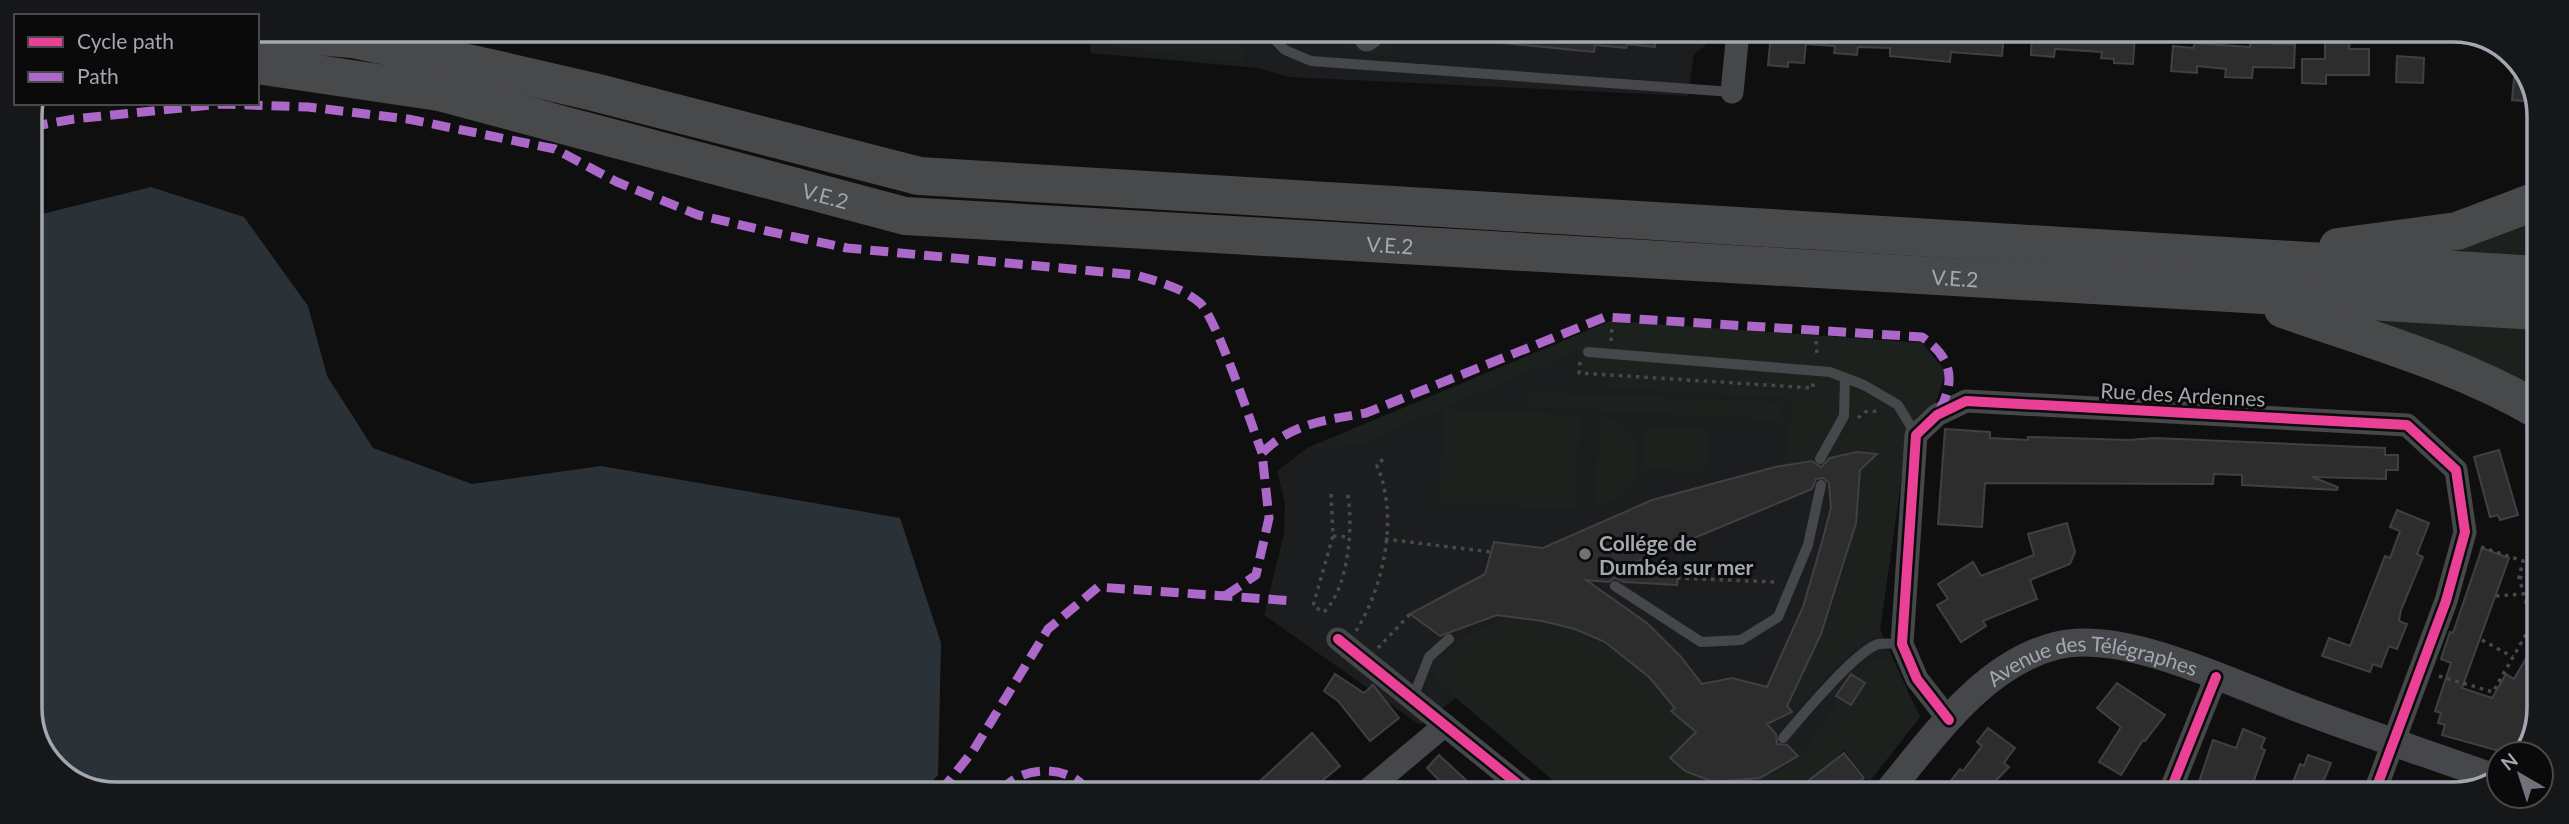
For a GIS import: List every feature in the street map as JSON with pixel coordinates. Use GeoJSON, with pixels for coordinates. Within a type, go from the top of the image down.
{"type":"FeatureCollection","features":[{"type":"Feature","properties":{"kind":"highway","name":"V.E.2"},"geometry":{"type":"LineString","coordinates":[[366,42],[594,92],[919,176],[2241,276],[2527,311]]}},
{"type":"Feature","properties":{"kind":"highway","name":"V.E.2"},"geometry":{"type":"LineString","coordinates":[[259,65],[439,92],[905,216],[2241,276],[2527,275]]}},
{"type":"Feature","properties":{"kind":"highway"},"geometry":{"type":"LineString","coordinates":[[2241,276],[2457,231],[2527,205]]}},
{"type":"Feature","properties":{"kind":"highway"},"geometry":{"type":"LineString","coordinates":[[2241,276],[2427,360],[2504,391],[2527,404]]}},
{"type":"Feature","properties":{"kind":"street"},"geometry":{"type":"LineString","coordinates":[[1732,92],[1737,42]]}},
{"type":"Feature","properties":{"kind":"street","name":"Rue des Ardennes"},"geometry":{"type":"LineString","coordinates":[[1912,430],[1966,401],[2407,425],[2456,470],[2465,532],[2446,601],[2378,782]]}},
{"type":"Feature","properties":{"kind":"street"},"geometry":{"type":"LineString","coordinates":[[1912,430],[1902,644],[1917,679],[1950,720]]}},
{"type":"Feature","properties":{"kind":"street"},"geometry":{"type":"LineString","coordinates":[[1346,638],[1412,700],[1515,782]]}},
{"type":"Feature","properties":{"kind":"street","name":"Avenue des Télégraphes"},"geometry":{"type":"LineString","coordinates":[[1896,782],[1971,696],[2012,664],[2055,646],[2105,642],[2216,677],[2485,774]]}},
{"type":"Feature","properties":{"kind":"street"},"geometry":{"type":"LineString","coordinates":[[2174,782],[2216,677]]}},
{"type":"Feature","properties":{"kind":"street"},"geometry":{"type":"LineString","coordinates":[[1377,782],[1445,725]]}},
{"type":"Feature","properties":{"kind":"lane"},"geometry":{"type":"LineString","coordinates":[[1277,42],[1285,50],[1311,61],[1732,92]]}},
{"type":"Feature","properties":{"kind":"lane"},"geometry":{"type":"LineString","coordinates":[[1584,356],[1814,370],[1845,378],[1898,405],[1912,430]]}},
{"type":"Feature","properties":{"kind":"lane"},"geometry":{"type":"LineString","coordinates":[[1820,459],[1844,416],[1845,378]]}},
{"type":"Feature","properties":{"kind":"lane"},"geometry":{"type":"LineString","coordinates":[[1615,586],[1701,642],[1741,640],[1778,617],[1808,545],[1821,485]]}},
{"type":"Feature","properties":{"kind":"lane"},"geometry":{"type":"LineString","coordinates":[[1412,700],[1429,657],[1449,639]]}},
{"type":"Feature","properties":{"kind":"lane"},"geometry":{"type":"LineString","coordinates":[[1783,738],[1828,686],[1863,655],[1878,644],[1902,644]]}},
{"type":"Feature","properties":{"kind":"path"},"geometry":{"type":"LineString","coordinates":[[1601,342],[1611,343],[1612,326]]}},
{"type":"Feature","properties":{"kind":"path"},"geometry":{"type":"LineString","coordinates":[[1584,356],[1579,373],[1813,388],[1813,379],[1821,381]]}},
{"type":"Feature","properties":{"kind":"path"},"geometry":{"type":"LineString","coordinates":[[1852,426],[1865,412],[1878,410],[1890,412],[1903,432],[1912,430]]}},
{"type":"Feature","properties":{"kind":"path"},"geometry":{"type":"LineString","coordinates":[[1346,638],[1366,619],[1385,539],[1389,506],[1377,466],[1379,461],[1385,460]]}},
{"type":"Feature","properties":{"kind":"path"},"geometry":{"type":"LineString","coordinates":[[1331,494],[1333,536],[1313,606],[1324,612],[1331,605],[1340,581],[1350,537],[1352,512],[1347,491]]}},
{"type":"Feature","properties":{"kind":"path"},"geometry":{"type":"LineString","coordinates":[[1333,536],[1350,537]]}},
{"type":"Feature","properties":{"kind":"path"},"geometry":{"type":"LineString","coordinates":[[1385,539],[1491,552]]}},
{"type":"Feature","properties":{"kind":"path"},"geometry":{"type":"LineString","coordinates":[[2462,541],[2523,561],[2519,577],[2527,607]]}},
{"type":"Feature","properties":{"kind":"path"},"geometry":{"type":"LineString","coordinates":[[2519,577],[2527,580]]}},
{"type":"Feature","properties":{"kind":"path"},"geometry":{"type":"LineString","coordinates":[[1677,578],[1792,583]]}},
{"type":"Feature","properties":{"kind":"path"},"geometry":{"type":"LineString","coordinates":[[2496,596],[2524,594]]}},
{"type":"Feature","properties":{"kind":"path"},"geometry":{"type":"LineString","coordinates":[[1374,653],[1410,614]]}},
{"type":"Feature","properties":{"kind":"path"},"geometry":{"type":"LineString","coordinates":[[2420,671],[2493,692],[2527,633]]}},
{"type":"Feature","properties":{"kind":"path"},"geometry":{"type":"LineString","coordinates":[[2482,640],[2514,657]]}},
{"type":"Feature","properties":{"kind":"shaded area"},"geometry":{"type":"Polygon","coordinates":[[[1091,42],[1710,42],[1694,54],[1688,96],[1289,77],[1258,68],[1090,53],[1091,42]]]}},
{"type":"Feature","properties":{"kind":"shaded area"},"geometry":{"type":"Polygon","coordinates":[[[1109,42],[1246,42],[1243,63],[1108,46],[1109,42]]]}},
{"type":"Feature","properties":{"kind":"shaded area"},"geometry":{"type":"Polygon","coordinates":[[[1342,42],[1400,42],[1382,56],[1346,49],[1342,42]]]}},
{"type":"Feature","properties":{"kind":"shaded area"},"geometry":{"type":"Polygon","coordinates":[[[151,187],[244,217],[308,306],[327,376],[373,448],[472,484],[601,466],[900,518],[941,643],[938,775],[931,782],[116,782],[97,779],[75,770],[52,745],[42,713],[42,214],[151,187]]]}},
{"type":"Feature","properties":{"kind":"shaded area"},"geometry":{"type":"Polygon","coordinates":[[[2527,212],[2527,260],[2418,250],[2527,212]]]}},
{"type":"Feature","properties":{"kind":"shaded area"},"geometry":{"type":"Polygon","coordinates":[[[2353,318],[2527,326],[2527,394],[2353,318]]]}},
{"type":"Feature","properties":{"kind":"shaded area","name":"Collége de Dumbéa sur mer"},"geometry":{"type":"Polygon","coordinates":[[[1611,321],[1922,343],[1946,372],[1935,404],[1909,425],[1880,630],[1920,717],[1869,782],[1844,750],[1808,782],[1555,782],[1456,698],[1420,725],[1264,615],[1284,534],[1285,504],[1277,471],[1307,448],[1611,321]]]}},
{"type":"Feature","properties":{"kind":"shaded area"},"geometry":{"type":"Polygon","coordinates":[[[1611,321],[1922,343],[1946,372],[1935,404],[1909,425],[1880,630],[1839,663],[1792,712],[1787,706],[1826,621],[1846,561],[1858,501],[1860,470],[1877,455],[1857,452],[1784,465],[1793,399],[1605,387],[1608,375],[1579,373],[1580,349],[1357,446],[1307,448],[1611,321]]]}},
{"type":"Feature","properties":{"kind":"shaded area"},"geometry":{"type":"Polygon","coordinates":[[[1529,392],[1782,402],[1782,420],[1528,407],[1529,392]]]}},
{"type":"Feature","properties":{"kind":"shaded area"},"geometry":{"type":"Polygon","coordinates":[[[1444,409],[1580,415],[1575,509],[1439,503],[1444,409]]]}},
{"type":"Feature","properties":{"kind":"shaded area"},"geometry":{"type":"Polygon","coordinates":[[[1600,416],[1618,421],[1630,431],[1638,462],[1635,478],[1626,492],[1613,501],[1595,504],[1600,416]]]}},
{"type":"Feature","properties":{"kind":"shaded area"},"geometry":{"type":"Polygon","coordinates":[[[1645,426],[1709,429],[1706,472],[1643,469],[1645,426]]]}},
{"type":"Feature","properties":{"kind":"shaded area"},"geometry":{"type":"Polygon","coordinates":[[[1509,616],[1534,620],[1577,631],[1615,650],[1649,679],[1666,698],[1672,694],[1680,705],[1671,712],[1696,732],[1670,758],[1700,777],[1734,782],[1555,782],[1456,698],[1431,672],[1456,645],[1486,626],[1509,616]]]}},
{"type":"Feature","properties":{"kind":"shaded area"},"geometry":{"type":"Polygon","coordinates":[[[1875,658],[1893,661],[1920,717],[1869,782],[1844,750],[1808,782],[1734,782],[1768,776],[1784,767],[1804,750],[1841,699],[1852,705],[1865,683],[1857,678],[1875,658]]]}},
{"type":"Feature","properties":{"kind":"building"},"geometry":{"type":"Polygon","coordinates":[[[1494,42],[1656,42],[1655,47],[1595,45],[1594,52],[1494,42]]]}},
{"type":"Feature","properties":{"kind":"building"},"geometry":{"type":"Polygon","coordinates":[[[1770,42],[2003,42],[2002,56],[1951,52],[1950,62],[1890,56],[1890,48],[1858,47],[1857,55],[1834,53],[1835,46],[1806,44],[1804,63],[1788,62],[1788,67],[1768,65],[1770,42]]]}},
{"type":"Feature","properties":{"kind":"building"},"geometry":{"type":"Polygon","coordinates":[[[2032,42],[2134,42],[2133,64],[2114,63],[2114,59],[2101,58],[2102,52],[2055,49],[2054,57],[2031,55],[2032,42]]]}},
{"type":"Feature","properties":{"kind":"building"},"geometry":{"type":"Polygon","coordinates":[[[2250,42],[2295,44],[2294,68],[2253,67],[2252,78],[2225,77],[2226,69],[2197,66],[2197,73],[2171,71],[2173,46],[2193,48],[2195,43],[2250,47],[2250,42]]]}},
{"type":"Feature","properties":{"kind":"building"},"geometry":{"type":"Polygon","coordinates":[[[2325,42],[2350,42],[2349,49],[2369,49],[2369,75],[2326,75],[2326,84],[2302,83],[2302,59],[2325,59],[2325,42]]]}},
{"type":"Feature","properties":{"kind":"building"},"geometry":{"type":"Polygon","coordinates":[[[2397,56],[2424,58],[2423,83],[2396,82],[2397,56]]]}},
{"type":"Feature","properties":{"kind":"building"},"geometry":{"type":"Polygon","coordinates":[[[2514,75],[2526,101],[2512,100],[2514,75]]]}},
{"type":"Feature","properties":{"kind":"building"},"geometry":{"type":"Polygon","coordinates":[[[1945,429],[1990,432],[1990,438],[2028,440],[2028,437],[2129,440],[2154,438],[2385,448],[2385,455],[2398,455],[2398,470],[2386,470],[2386,479],[2312,477],[2338,487],[2337,490],[2242,485],[2242,475],[2214,474],[2213,484],[1985,483],[1982,527],[1938,524],[1945,429]]]}},
{"type":"Feature","properties":{"kind":"building"},"geometry":{"type":"Polygon","coordinates":[[[2499,450],[2518,515],[2500,520],[2498,515],[2490,517],[2474,457],[2499,450]]]}},
{"type":"Feature","properties":{"kind":"building","name":"Collége de Dumbéa sur mer"},"geometry":{"type":"Polygon","coordinates":[[[1857,452],[1877,454],[1860,470],[1856,523],[1821,634],[1787,706],[1792,712],[1767,724],[1776,734],[1777,744],[1787,745],[1798,756],[1760,778],[1713,782],[1685,771],[1670,758],[1696,732],[1671,711],[1675,708],[1649,677],[1605,642],[1575,629],[1497,615],[1440,636],[1410,614],[1485,574],[1494,542],[1543,548],[1652,500],[1775,467],[1812,461],[1821,467],[1830,458],[1857,452]],[[1823,478],[1816,479],[1812,489],[1629,565],[1678,568],[1677,585],[1624,582],[1615,578],[1609,582],[1586,580],[1647,623],[1681,657],[1702,684],[1732,678],[1767,687],[1803,607],[1831,508],[1829,483],[1823,478]]]}},
{"type":"Feature","properties":{"kind":"building"},"geometry":{"type":"Polygon","coordinates":[[[2397,510],[2429,523],[2417,554],[2423,557],[2401,610],[2399,621],[2407,624],[2397,649],[2389,646],[2381,667],[2373,664],[2370,672],[2322,656],[2329,638],[2350,646],[2385,556],[2390,558],[2400,531],[2390,527],[2397,510]]]}},
{"type":"Feature","properties":{"kind":"building"},"geometry":{"type":"Polygon","coordinates":[[[2067,523],[2075,552],[2070,564],[2030,580],[2037,599],[1983,621],[1986,626],[1961,642],[1937,605],[1948,599],[1938,584],[1973,562],[1981,576],[2034,555],[2028,534],[2067,523]]]}},
{"type":"Feature","properties":{"kind":"building"},"geometry":{"type":"Polygon","coordinates":[[[2482,548],[2509,558],[2462,688],[2492,698],[2506,674],[2514,679],[2527,656],[2527,708],[2519,740],[2485,740],[2485,747],[2442,735],[2445,725],[2438,723],[2441,713],[2435,711],[2451,663],[2441,659],[2450,632],[2453,633],[2482,548]]]}},
{"type":"Feature","properties":{"kind":"building"},"geometry":{"type":"Polygon","coordinates":[[[1335,674],[1364,693],[1373,685],[1399,718],[1370,741],[1338,701],[1324,691],[1335,674]]]}},
{"type":"Feature","properties":{"kind":"building"},"geometry":{"type":"Polygon","coordinates":[[[1851,674],[1865,683],[1851,705],[1836,696],[1851,674]]]}},
{"type":"Feature","properties":{"kind":"building"},"geometry":{"type":"Polygon","coordinates":[[[2117,683],[2165,715],[2145,741],[2143,740],[2121,775],[2099,762],[2121,727],[2097,708],[2117,683]]]}},
{"type":"Feature","properties":{"kind":"building"},"geometry":{"type":"Polygon","coordinates":[[[1988,728],[2015,748],[2004,763],[2009,767],[1995,782],[1950,782],[1960,769],[1963,771],[1982,746],[1977,742],[1988,728]]]}},
{"type":"Feature","properties":{"kind":"building"},"geometry":{"type":"Polygon","coordinates":[[[2243,729],[2265,738],[2261,748],[2265,750],[2253,782],[2199,782],[2213,740],[2236,748],[2243,729]]]}},
{"type":"Feature","properties":{"kind":"building"},"geometry":{"type":"Polygon","coordinates":[[[1312,733],[1340,766],[1320,782],[1259,782],[1312,733]]]}},
{"type":"Feature","properties":{"kind":"building"},"geometry":{"type":"Polygon","coordinates":[[[1844,753],[1864,778],[1859,782],[1808,781],[1844,753]]]}},
{"type":"Feature","properties":{"kind":"building"},"geometry":{"type":"Polygon","coordinates":[[[1439,755],[1468,782],[1439,782],[1427,768],[1439,755]]]}},
{"type":"Feature","properties":{"kind":"building"},"geometry":{"type":"Polygon","coordinates":[[[2308,755],[2331,763],[2323,782],[2293,782],[2300,764],[2304,766],[2308,755]]]}},
{"type":"Feature","properties":{"kind":"marked path"},"geometry":{"type":"LineString","coordinates":[[42,125],[211,105]]}},
{"type":"Feature","properties":{"kind":"marked path"},"geometry":{"type":"LineString","coordinates":[[250,105],[308,107],[408,119],[555,149],[617,182],[698,215],[847,248],[1136,275],[1170,286],[1200,303],[1207,312],[1224,349],[1262,453]]}},
{"type":"Feature","properties":{"kind":"marked path"},"geometry":{"type":"LineString","coordinates":[[1225,596],[1256,575],[1269,518],[1262,453],[1273,443],[1310,424],[1366,413],[1605,317],[1922,337],[1940,353],[1948,371],[1947,391],[1938,413]]}},
{"type":"Feature","properties":{"kind":"marked path"},"geometry":{"type":"LineString","coordinates":[[948,782],[973,751],[1048,629],[1098,587],[1295,601]]}},
{"type":"Feature","properties":{"kind":"marked path"},"geometry":{"type":"LineString","coordinates":[[1011,782],[1032,772],[1045,771],[1058,772],[1079,782]]}},
{"type":"Feature","properties":{"kind":"cycle path"},"geometry":{"type":"LineString","coordinates":[[1949,720],[1917,679],[1902,644],[1916,435],[1937,415],[1966,401],[2407,425],[2456,470],[2465,532],[2446,601],[2378,782]]}},
{"type":"Feature","properties":{"kind":"cycle path"},"geometry":{"type":"LineString","coordinates":[[1338,639],[1515,782]]}},
{"type":"Feature","properties":{"kind":"cycle path"},"geometry":{"type":"LineString","coordinates":[[2174,782],[2216,677]]}},
{"type":"Feature","properties":{"kind":"place","name":"Collége de Dumbéa sur mer"},"geometry":{"type":"Point","coordinates":[1585,554]}}]}
